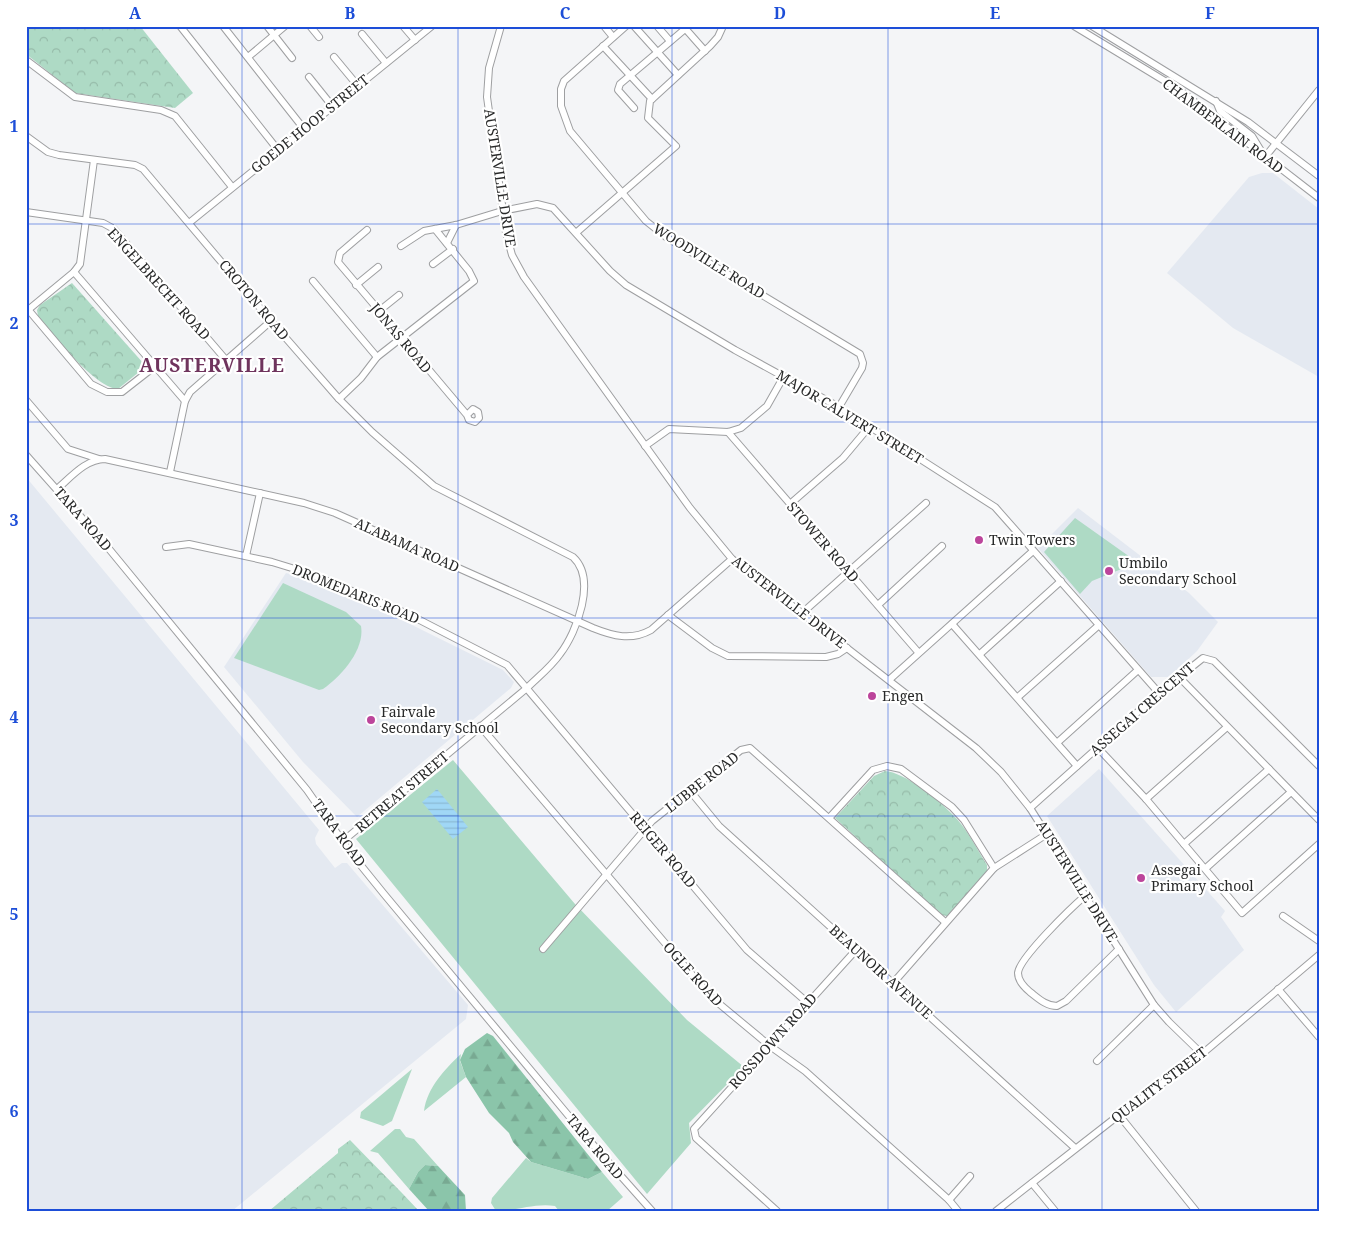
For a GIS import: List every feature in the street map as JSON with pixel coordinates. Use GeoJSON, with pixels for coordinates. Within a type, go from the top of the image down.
{"type":"FeatureCollection","features":[{"type":"Feature","properties":{"kind":"street"},"geometry":{"type":"LineString","coordinates":[[180,26],[278,150]]}},
{"type":"Feature","properties":{"kind":"street"},"geometry":{"type":"LineString","coordinates":[[223,26],[304,129]]}},
{"type":"Feature","properties":{"kind":"street"},"geometry":{"type":"LineString","coordinates":[[267,26],[292,58]]}},
{"type":"Feature","properties":{"kind":"street"},"geometry":{"type":"LineString","coordinates":[[248,57],[285,26]]}},
{"type":"Feature","properties":{"kind":"street"},"geometry":{"type":"LineString","coordinates":[[310,26],[319,37]]}},
{"type":"Feature","properties":{"kind":"street"},"geometry":{"type":"LineString","coordinates":[[403,26],[415,40]]}},
{"type":"Feature","properties":{"kind":"street","name":"GOEDE HOOP STREET"},"geometry":{"type":"LineString","coordinates":[[189,223],[432,26]]}},
{"type":"Feature","properties":{"kind":"street","name":"AUSTERVILLE DRIVE"},"geometry":{"type":"LineString","coordinates":[[501,26],[489,68],[487,97],[508,244],[524,277],[690,508],[732,559],[978,750],[1001,772],[1030,808],[1154,1004],[1169,1022],[1202,1054]]}},
{"type":"Feature","properties":{"kind":"street"},"geometry":{"type":"LineString","coordinates":[[604,26],[613,37]]}},
{"type":"Feature","properties":{"kind":"street","name":"WOODVILLE ROAD"},"geometry":{"type":"LineString","coordinates":[[626,26],[564,81],[561,89],[562,106],[574,138],[655,229],[860,354],[863,363],[862,368],[839,407]]}},
{"type":"Feature","properties":{"kind":"street"},"geometry":{"type":"LineString","coordinates":[[634,26],[678,75]]}},
{"type":"Feature","properties":{"kind":"street"},"geometry":{"type":"LineString","coordinates":[[657,26],[670,41]]}},
{"type":"Feature","properties":{"kind":"street"},"geometry":{"type":"LineString","coordinates":[[577,232],[676,146],[648,118],[648,108],[652,99],[718,37],[722,26]]}},
{"type":"Feature","properties":{"kind":"street","name":"CHAMBERLAIN ROAD"},"geometry":{"type":"LineString","coordinates":[[1074,26],[1160,77],[1196,102],[1319,198]]}},
{"type":"Feature","properties":{"kind":"street","name":"CHAMBERLAIN ROAD"},"geometry":{"type":"LineString","coordinates":[[1092,26],[1215,100],[1276,141],[1319,176]]}},
{"type":"Feature","properties":{"kind":"street"},"geometry":{"type":"LineString","coordinates":[[634,108],[618,90],[620,84],[684,28],[705,51]]}},
{"type":"Feature","properties":{"kind":"street"},"geometry":{"type":"LineString","coordinates":[[362,34],[386,63]]}},
{"type":"Feature","properties":{"kind":"street"},"geometry":{"type":"LineString","coordinates":[[604,46],[652,99]]}},
{"type":"Feature","properties":{"kind":"street"},"geometry":{"type":"LineString","coordinates":[[334,57],[358,86]]}},
{"type":"Feature","properties":{"kind":"street"},"geometry":{"type":"LineString","coordinates":[[26,60],[75,98],[161,110],[175,116],[232,187]]}},
{"type":"Feature","properties":{"kind":"street"},"geometry":{"type":"LineString","coordinates":[[308,78],[333,107]]}},
{"type":"Feature","properties":{"kind":"street"},"geometry":{"type":"LineString","coordinates":[[1215,100],[1220,111],[1252,136],[1265,157],[1319,90]]}},
{"type":"Feature","properties":{"kind":"street"},"geometry":{"type":"LineString","coordinates":[[1196,102],[1202,92]]}},
{"type":"Feature","properties":{"kind":"street","name":"CROTON ROAD"},"geometry":{"type":"LineString","coordinates":[[26,136],[48,152],[135,165],[143,168],[271,321],[339,399],[372,432],[434,486],[573,557]]}},
{"type":"Feature","properties":{"kind":"street"},"geometry":{"type":"LineString","coordinates":[[94,160],[80,264],[74,272],[27,308],[86,380],[99,389],[122,392],[154,367]]}},
{"type":"Feature","properties":{"kind":"street","name":"MAJOR CALVERT STREET"},"geometry":{"type":"LineString","coordinates":[[401,246],[424,231],[456,225],[502,211],[537,204],[545,205],[559,212],[610,271],[626,285],[839,407],[988,502],[1001,513],[1159,693]]}},
{"type":"Feature","properties":{"kind":"street","name":"ENGELBRECHT ROAD"},"geometry":{"type":"LineString","coordinates":[[26,212],[103,224],[114,229],[226,360]]}},
{"type":"Feature","properties":{"kind":"street"},"geometry":{"type":"LineString","coordinates":[[447,243],[456,225]]}},
{"type":"Feature","properties":{"kind":"street"},"geometry":{"type":"LineString","coordinates":[[339,399],[361,378],[377,357],[402,340],[474,281],[473,276],[453,249],[435,229]]}},
{"type":"Feature","properties":{"kind":"street","name":"JONAS ROAD"},"geometry":{"type":"LineString","coordinates":[[367,230],[340,253],[337,260],[402,340],[467,415]]}},
{"type":"Feature","properties":{"kind":"street"},"geometry":{"type":"LineString","coordinates":[[433,264],[453,249]]}},
{"type":"Feature","properties":{"kind":"street"},"geometry":{"type":"LineString","coordinates":[[356,285],[378,267]]}},
{"type":"Feature","properties":{"kind":"street"},"geometry":{"type":"LineString","coordinates":[[74,272],[185,401]]}},
{"type":"Feature","properties":{"kind":"street"},"geometry":{"type":"LineString","coordinates":[[313,281],[377,357]]}},
{"type":"Feature","properties":{"kind":"street"},"geometry":{"type":"LineString","coordinates":[[379,311],[399,294]]}},
{"type":"Feature","properties":{"kind":"street"},"geometry":{"type":"LineString","coordinates":[[170,472],[185,401],[196,385],[271,321]]}},
{"type":"Feature","properties":{"kind":"street"},"geometry":{"type":"LineString","coordinates":[[645,446],[669,429],[728,432],[741,428],[762,412],[784,376]]}},
{"type":"Feature","properties":{"kind":"street","name":"ALABAMA ROAD"},"geometry":{"type":"LineString","coordinates":[[26,400],[68,449],[99,459],[170,472],[260,493],[336,514],[608,634],[630,637],[650,630],[732,559]]}},
{"type":"Feature","properties":{"kind":"street"},"geometry":{"type":"LineString","coordinates":[[790,504],[843,458],[869,427]]}},
{"type":"Feature","properties":{"kind":"street","name":"STOWER ROAD"},"geometry":{"type":"LineString","coordinates":[[728,432],[918,652]]}},
{"type":"Feature","properties":{"kind":"street","name":"TARA ROAD"},"geometry":{"type":"LineString","coordinates":[[26,455],[57,489],[307,790],[343,841],[588,1139],[652,1211]]}},
{"type":"Feature","properties":{"kind":"street"},"geometry":{"type":"LineString","coordinates":[[57,489],[85,465],[99,459]]}},
{"type":"Feature","properties":{"kind":"street"},"geometry":{"type":"LineString","coordinates":[[246,556],[260,493]]}},
{"type":"Feature","properties":{"kind":"street"},"geometry":{"type":"LineString","coordinates":[[801,614],[926,503]]}},
{"type":"Feature","properties":{"kind":"street","name":"DROMEDARIS ROAD"},"geometry":{"type":"LineString","coordinates":[[166,547],[186,543],[246,556],[318,576],[408,614],[499,660],[513,670],[527,688]]}},
{"type":"Feature","properties":{"kind":"street"},"geometry":{"type":"LineString","coordinates":[[878,606],[942,546]]}},
{"type":"Feature","properties":{"kind":"street"},"geometry":{"type":"LineString","coordinates":[[888,680],[1033,551]]}},
{"type":"Feature","properties":{"kind":"street","name":"RETREAT STREET"},"geometry":{"type":"LineString","coordinates":[[343,841],[527,688],[555,661],[578,621],[584,578],[583,570],[573,557]]}},
{"type":"Feature","properties":{"kind":"street"},"geometry":{"type":"LineString","coordinates":[[980,654],[1061,581]]}},
{"type":"Feature","properties":{"kind":"street"},"geometry":{"type":"LineString","coordinates":[[668,615],[712,648],[728,656],[826,657],[838,654],[847,648]]}},
{"type":"Feature","properties":{"kind":"street"},"geometry":{"type":"LineString","coordinates":[[952,624],[1058,742],[1077,766]]}},
{"type":"Feature","properties":{"kind":"street"},"geometry":{"type":"LineString","coordinates":[[1018,697],[1099,626]]}},
{"type":"Feature","properties":{"kind":"street","name":"ASSEGAI CRESCENT"},"geometry":{"type":"LineString","coordinates":[[1030,808],[1159,693],[1203,658],[1214,661],[1319,766]]}},
{"type":"Feature","properties":{"kind":"street"},"geometry":{"type":"LineString","coordinates":[[1058,742],[1138,670]]}},
{"type":"Feature","properties":{"kind":"street"},"geometry":{"type":"LineString","coordinates":[[1179,677],[1319,820]]}},
{"type":"Feature","properties":{"kind":"street","name":"REIGER ROAD"},"geometry":{"type":"LineString","coordinates":[[527,688],[747,950],[808,1003]]}},
{"type":"Feature","properties":{"kind":"street","name":"OGLE ROAD"},"geometry":{"type":"LineString","coordinates":[[480,726],[607,873],[702,988],[770,1046],[805,1071],[949,1200],[958,1211]]}},
{"type":"Feature","properties":{"kind":"street"},"geometry":{"type":"LineString","coordinates":[[1146,800],[1227,727]]}},
{"type":"Feature","properties":{"kind":"street","name":"LUBBE ROAD"},"geometry":{"type":"LineString","coordinates":[[543,949],[656,818],[692,792],[741,750],[750,748],[830,817],[945,922]]}},
{"type":"Feature","properties":{"kind":"street"},"geometry":{"type":"LineString","coordinates":[[1098,748],[1206,868],[1242,913],[1319,844]]}},
{"type":"Feature","properties":{"kind":"street"},"geometry":{"type":"LineString","coordinates":[[830,817],[873,770],[894,767],[906,772],[958,813],[994,868]]}},
{"type":"Feature","properties":{"kind":"street"},"geometry":{"type":"LineString","coordinates":[[1184,844],[1268,769]]}},
{"type":"Feature","properties":{"kind":"street","name":"BEAUNOIR AVENUE"},"geometry":{"type":"LineString","coordinates":[[692,792],[719,826],[894,982],[1075,1148]]}},
{"type":"Feature","properties":{"kind":"street"},"geometry":{"type":"LineString","coordinates":[[1206,868],[1291,792]]}},
{"type":"Feature","properties":{"kind":"street"},"geometry":{"type":"LineString","coordinates":[[894,982],[994,868],[1047,834]]}},
{"type":"Feature","properties":{"kind":"street"},"geometry":{"type":"LineString","coordinates":[[1086,895],[1023,961],[1018,972],[1021,982],[1046,1004],[1057,1006],[1066,1001],[1119,949]]}},
{"type":"Feature","properties":{"kind":"street"},"geometry":{"type":"LineString","coordinates":[[1283,916],[1319,941]]}},
{"type":"Feature","properties":{"kind":"street","name":"ROSSDOWN ROAD"},"geometry":{"type":"LineString","coordinates":[[777,1211],[700,1142],[694,1134],[698,1124],[856,950]]}},
{"type":"Feature","properties":{"kind":"street","name":"QUALITY STREET"},"geometry":{"type":"LineString","coordinates":[[996,1211],[1075,1148],[1202,1054],[1319,955]]}},
{"type":"Feature","properties":{"kind":"street"},"geometry":{"type":"LineString","coordinates":[[1278,989],[1319,1037]]}},
{"type":"Feature","properties":{"kind":"street"},"geometry":{"type":"LineString","coordinates":[[1097,1061],[1154,1004]]}},
{"type":"Feature","properties":{"kind":"street"},"geometry":{"type":"LineString","coordinates":[[1119,1115],[1196,1211]]}},
{"type":"Feature","properties":{"kind":"street"},"geometry":{"type":"LineString","coordinates":[[949,1200],[970,1176]]}},
{"type":"Feature","properties":{"kind":"street"},"geometry":{"type":"LineString","coordinates":[[1032,1182],[1055,1211]]}},
{"type":"Feature","properties":{"kind":"shaded area"},"geometry":{"type":"Polygon","coordinates":[[[1262,173],[1273,173],[1319,209],[1319,377],[1233,328],[1167,273],[1249,177],[1262,173]]]}},
{"type":"Feature","properties":{"kind":"shaded area"},"geometry":{"type":"Polygon","coordinates":[[[26,477],[319,830],[315,838],[316,844],[335,868],[342,863],[347,863],[468,1005],[466,1019],[232,1211],[26,1211],[26,477]]]}},
{"type":"Feature","properties":{"kind":"shaded area","name":"Umbilo Secondary School"},"geometry":{"type":"Polygon","coordinates":[[[1078,508],[1189,593],[1218,622],[1197,651],[1169,677],[1151,677],[1038,548],[1078,508]]]}},
{"type":"Feature","properties":{"kind":"shaded area","name":"Fairvale Secondary School"},"geometry":{"type":"Polygon","coordinates":[[[286,573],[304,578],[408,623],[503,670],[514,682],[511,688],[357,817],[303,762],[224,667],[286,573]]]}},
{"type":"Feature","properties":{"kind":"shaded area","name":"Assegai Primary School"},"geometry":{"type":"Polygon","coordinates":[[[1099,769],[1225,911],[1221,917],[1244,950],[1176,1012],[1154,985],[1047,816],[1099,769]]]}},
{"type":"Feature","properties":{"kind":"green space"},"geometry":{"type":"Polygon","coordinates":[[[26,26],[140,26],[193,93],[175,108],[75,93],[26,54],[26,26]]]}},
{"type":"Feature","properties":{"kind":"green space"},"geometry":{"type":"Polygon","coordinates":[[[72,283],[144,364],[144,368],[118,389],[98,380],[86,370],[63,347],[38,316],[37,310],[40,305],[72,283]]]}},
{"type":"Feature","properties":{"kind":"green space"},"geometry":{"type":"Polygon","coordinates":[[[1075,518],[1130,557],[1124,568],[1092,581],[1080,594],[1044,552],[1075,518]]]}},
{"type":"Feature","properties":{"kind":"green space"},"geometry":{"type":"Polygon","coordinates":[[[283,583],[346,612],[361,626],[359,644],[350,662],[323,689],[319,690],[234,658],[283,583]]]}},
{"type":"Feature","properties":{"kind":"green space"},"geometry":{"type":"Polygon","coordinates":[[[453,760],[575,904],[687,1020],[744,1067],[689,1123],[691,1143],[647,1194],[356,839],[453,760]]]}},
{"type":"Feature","properties":{"kind":"green space"},"geometry":{"type":"Polygon","coordinates":[[[885,771],[911,781],[946,808],[962,825],[987,865],[987,871],[947,916],[941,915],[835,818],[874,776],[885,771]]]}},
{"type":"Feature","properties":{"kind":"green space"},"geometry":{"type":"Polygon","coordinates":[[[487,1033],[493,1036],[602,1172],[588,1179],[531,1162],[513,1142],[509,1133],[489,1113],[466,1077],[460,1060],[465,1049],[487,1033]]]}},
{"type":"Feature","properties":{"kind":"green space"},"geometry":{"type":"Polygon","coordinates":[[[461,1054],[460,1061],[466,1077],[424,1111],[433,1087],[461,1054]]]}},
{"type":"Feature","properties":{"kind":"green space"},"geometry":{"type":"Polygon","coordinates":[[[412,1069],[392,1121],[383,1126],[360,1118],[361,1112],[412,1069]]]}},
{"type":"Feature","properties":{"kind":"green space"},"geometry":{"type":"Polygon","coordinates":[[[395,1129],[400,1129],[406,1137],[414,1139],[438,1166],[425,1165],[418,1172],[409,1189],[378,1153],[370,1151],[395,1129]]]}},
{"type":"Feature","properties":{"kind":"green space"},"geometry":{"type":"Polygon","coordinates":[[[350,1140],[419,1211],[269,1211],[338,1153],[338,1149],[350,1140]]]}},
{"type":"Feature","properties":{"kind":"green space"},"geometry":{"type":"Polygon","coordinates":[[[526,1158],[531,1162],[588,1179],[602,1172],[623,1197],[607,1211],[559,1211],[555,1206],[547,1205],[496,1211],[491,1203],[492,1198],[526,1158]]]}},
{"type":"Feature","properties":{"kind":"green space"},"geometry":{"type":"Polygon","coordinates":[[[425,1165],[438,1166],[465,1195],[466,1211],[429,1211],[409,1189],[418,1172],[425,1165]]]}},
{"type":"Feature","properties":{"kind":"water"},"geometry":{"type":"Polygon","coordinates":[[[437,789],[468,827],[453,839],[422,802],[437,789]]]}},
{"type":"Feature","properties":{"kind":"place","name":"Twin Towers"},"geometry":{"type":"Point","coordinates":[979,540]}},
{"type":"Feature","properties":{"kind":"place","name":"Umbilo Secondary School"},"geometry":{"type":"Point","coordinates":[1109,571]}},
{"type":"Feature","properties":{"kind":"place","name":"Engen"},"geometry":{"type":"Point","coordinates":[872,696]}},
{"type":"Feature","properties":{"kind":"place","name":"Fairvale Secondary School"},"geometry":{"type":"Point","coordinates":[371,720]}},
{"type":"Feature","properties":{"kind":"place","name":"Assegai Primary School"},"geometry":{"type":"Point","coordinates":[1141,878]}},
{"type":"Feature","properties":{"kind":"district","name":"AUSTERVILLE"},"geometry":{"type":"Point","coordinates":[212,365]}}]}
